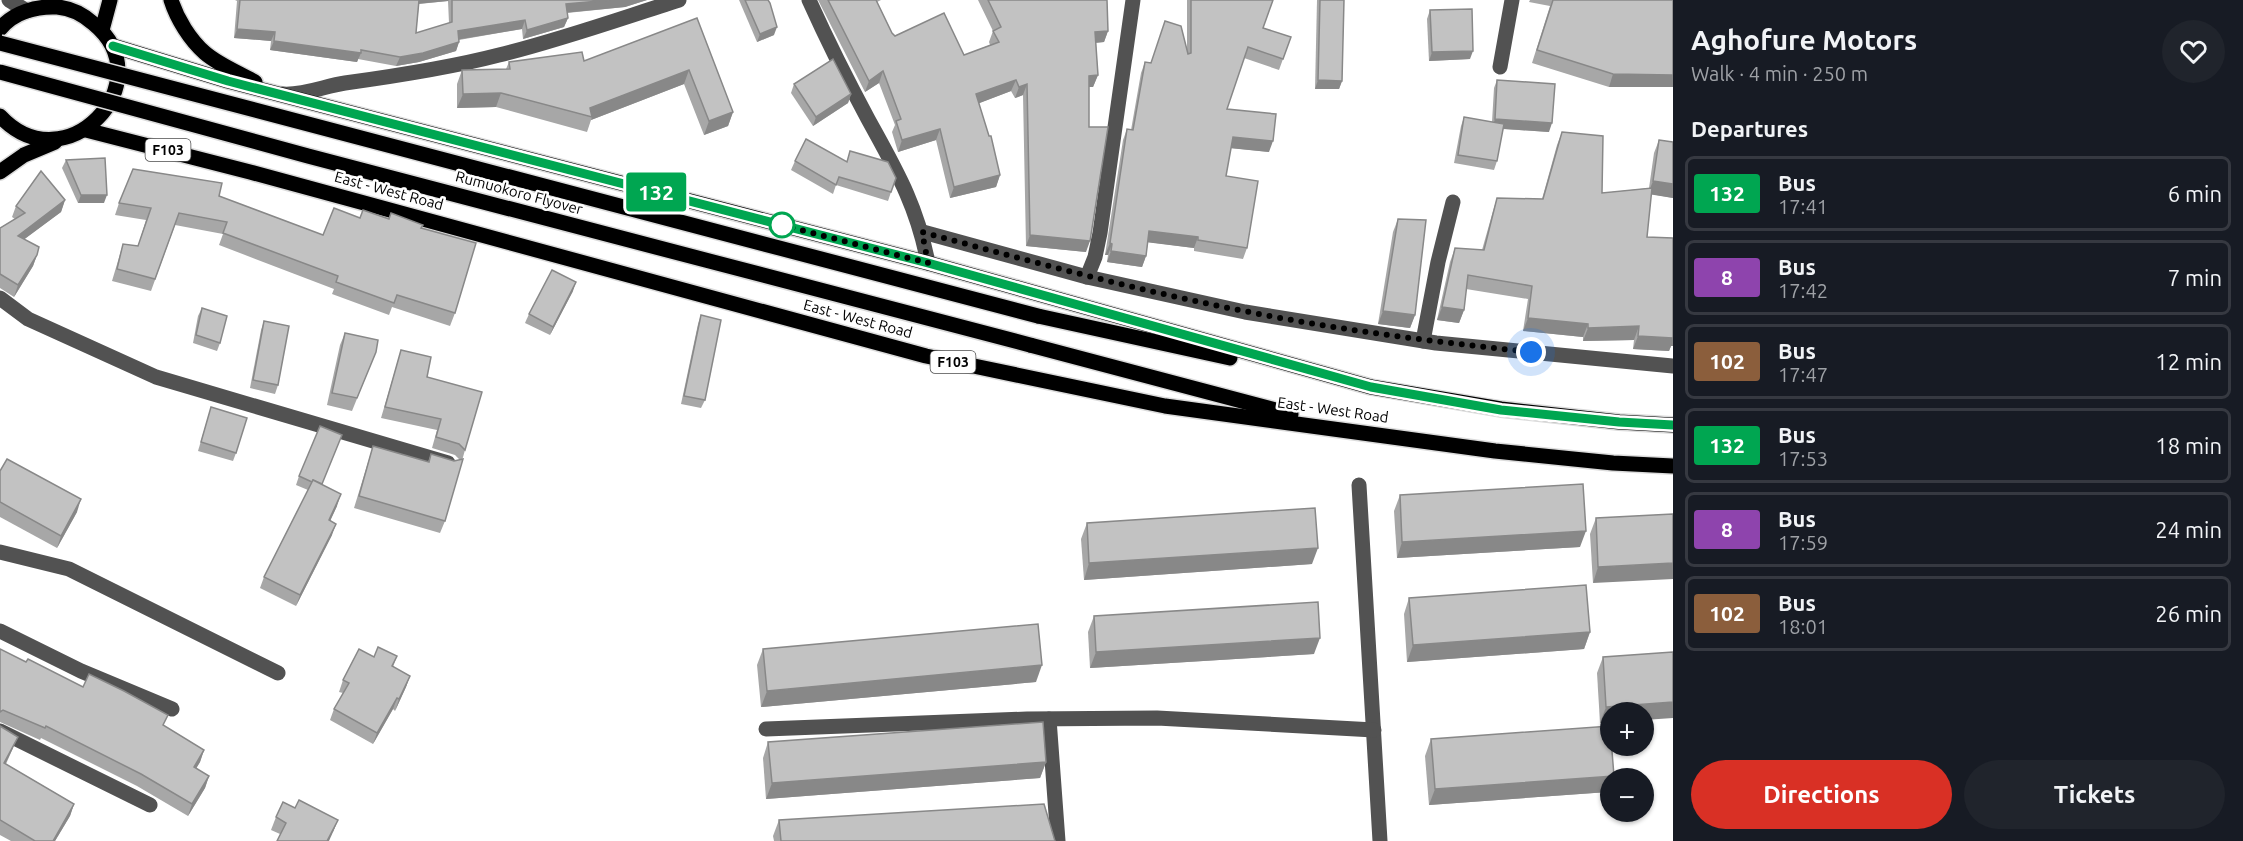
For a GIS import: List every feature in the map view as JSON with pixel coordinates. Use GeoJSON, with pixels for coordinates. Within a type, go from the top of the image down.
{"type":"FeatureCollection","features":[{"type":"Feature","properties":{"kind":"main road"},"geometry":{"type":"LineString","coordinates":[[102,30],[110,0]]}},
{"type":"Feature","properties":{"kind":"main road"},"geometry":{"type":"LineString","coordinates":[[171,0],[187,32],[206,53],[273,93]]}},
{"type":"Feature","properties":{"kind":"main road"},"geometry":{"type":"LineString","coordinates":[[0,29],[13,14],[63,4],[84,15],[102,30],[113,46],[117,70],[116,89],[105,112],[86,130],[24,155],[0,172]]}},
{"type":"Feature","properties":{"kind":"main road","name":"Rumuokoro Flyover"},"geometry":{"type":"LineString","coordinates":[[0,44],[1038,316],[1371,387]]}},
{"type":"Feature","properties":{"kind":"main road","name":"East - West Road"},"geometry":{"type":"LineString","coordinates":[[113,46],[273,93],[928,263],[1371,387],[1501,410],[1673,425]]}},
{"type":"Feature","properties":{"kind":"main road","name":"Rumuokoro Flyover"},"geometry":{"type":"LineString","coordinates":[[0,72],[308,156],[1354,430]]}},
{"type":"Feature","properties":{"kind":"main road"},"geometry":{"type":"LineString","coordinates":[[0,116],[8,124],[25,134],[43,139],[62,139]]}},
{"type":"Feature","properties":{"kind":"main road","name":"East - West Road"},"geometry":{"type":"LineString","coordinates":[[86,130],[926,356],[1165,406],[1495,451],[1613,463],[1673,466]]}},
{"type":"Feature","properties":{"kind":"street"},"geometry":{"type":"LineString","coordinates":[[9,0],[13,14]]}},
{"type":"Feature","properties":{"kind":"street"},"geometry":{"type":"LineString","coordinates":[[273,93],[290,95],[328,86],[498,56],[581,33],[679,0]]}},
{"type":"Feature","properties":{"kind":"street"},"geometry":{"type":"LineString","coordinates":[[809,0],[832,50],[898,173],[922,232],[928,263]]}},
{"type":"Feature","properties":{"kind":"street"},"geometry":{"type":"LineString","coordinates":[[1087,277],[1095,257],[1100,233],[1133,0]]}},
{"type":"Feature","properties":{"kind":"street"},"geometry":{"type":"LineString","coordinates":[[1500,67],[1512,0]]}},
{"type":"Feature","properties":{"kind":"street"},"geometry":{"type":"LineString","coordinates":[[1423,341],[1438,262],[1453,202]]}},
{"type":"Feature","properties":{"kind":"street"},"geometry":{"type":"LineString","coordinates":[[922,232],[1087,277],[1245,312],[1423,341],[1673,366]]}},
{"type":"Feature","properties":{"kind":"street"},"geometry":{"type":"LineString","coordinates":[[0,298],[28,319],[156,377],[452,464]]}},
{"type":"Feature","properties":{"kind":"street"},"geometry":{"type":"LineString","coordinates":[[1359,485],[1380,841]]}},
{"type":"Feature","properties":{"kind":"street"},"geometry":{"type":"LineString","coordinates":[[0,552],[69,569],[278,673]]}},
{"type":"Feature","properties":{"kind":"street"},"geometry":{"type":"LineString","coordinates":[[0,631],[81,671],[172,709]]}},
{"type":"Feature","properties":{"kind":"street"},"geometry":{"type":"LineString","coordinates":[[766,729],[1049,719],[1157,718],[1374,730]]}},
{"type":"Feature","properties":{"kind":"street"},"geometry":{"type":"LineString","coordinates":[[1049,719],[1058,841]]}},
{"type":"Feature","properties":{"kind":"street"},"geometry":{"type":"LineString","coordinates":[[0,731],[150,805]]}},
{"type":"Feature","properties":{"kind":"building"},"geometry":{"type":"Polygon","coordinates":[[[240,0],[419,0],[416,33],[452,22],[452,0],[610,0],[566,4],[568,18],[527,30],[525,20],[458,31],[459,42],[400,57],[361,50],[361,53],[274,41],[275,32],[237,29],[240,0]]]}},
{"type":"Feature","properties":{"kind":"building"},"geometry":{"type":"Polygon","coordinates":[[[745,0],[768,0],[777,27],[760,34],[745,0]]]}},
{"type":"Feature","properties":{"kind":"building"},"geometry":{"type":"Polygon","coordinates":[[[828,0],[876,0],[895,36],[944,13],[964,55],[999,42],[993,31],[1001,27],[988,0],[1107,0],[1108,31],[1095,32],[1098,75],[1089,76],[1089,127],[1108,127],[1090,241],[1030,235],[1027,84],[1019,87],[1016,80],[976,94],[989,136],[991,136],[1000,175],[954,187],[940,129],[902,140],[896,121],[901,119],[883,71],[869,81],[828,0]]]}},
{"type":"Feature","properties":{"kind":"building"},"geometry":{"type":"Polygon","coordinates":[[[1191,0],[1273,0],[1263,28],[1291,37],[1283,59],[1248,47],[1227,109],[1276,114],[1273,141],[1233,137],[1226,176],[1258,181],[1247,248],[1198,240],[1198,237],[1149,231],[1146,256],[1111,251],[1112,244],[1110,243],[1127,129],[1133,130],[1145,62],[1151,63],[1165,21],[1181,26],[1188,54],[1191,53],[1191,0]]]}},
{"type":"Feature","properties":{"kind":"building"},"geometry":{"type":"Polygon","coordinates":[[[1320,0],[1344,0],[1342,81],[1318,80],[1320,0]]]}},
{"type":"Feature","properties":{"kind":"building"},"geometry":{"type":"Polygon","coordinates":[[[1553,0],[1673,0],[1673,75],[1613,74],[1537,50],[1553,0]]]}},
{"type":"Feature","properties":{"kind":"building"},"geometry":{"type":"Polygon","coordinates":[[[1472,9],[1473,51],[1432,52],[1430,10],[1472,9]]]}},
{"type":"Feature","properties":{"kind":"building"},"geometry":{"type":"Polygon","coordinates":[[[697,18],[733,112],[709,121],[689,70],[590,108],[592,117],[501,93],[463,94],[462,70],[510,69],[509,62],[582,52],[584,61],[697,18]]]}},
{"type":"Feature","properties":{"kind":"building"},"geometry":{"type":"Polygon","coordinates":[[[833,59],[851,94],[816,117],[794,84],[833,59]]]}},
{"type":"Feature","properties":{"kind":"building"},"geometry":{"type":"Polygon","coordinates":[[[1497,80],[1555,84],[1552,123],[1495,119],[1497,80]]]}},
{"type":"Feature","properties":{"kind":"building"},"geometry":{"type":"Polygon","coordinates":[[[1464,117],[1504,124],[1497,161],[1458,155],[1464,117]]]}},
{"type":"Feature","properties":{"kind":"building"},"geometry":{"type":"Polygon","coordinates":[[[1562,132],[1603,136],[1602,193],[1652,188],[1647,237],[1673,238],[1673,338],[1638,336],[1639,326],[1588,328],[1588,324],[1528,318],[1532,286],[1468,275],[1464,310],[1442,307],[1455,248],[1484,250],[1497,198],[1543,199],[1562,132]]]}},
{"type":"Feature","properties":{"kind":"building"},"geometry":{"type":"Polygon","coordinates":[[[806,139],[847,162],[850,151],[888,162],[896,178],[891,192],[839,177],[836,185],[795,161],[806,139]]]}},
{"type":"Feature","properties":{"kind":"building"},"geometry":{"type":"Polygon","coordinates":[[[1659,140],[1673,142],[1673,184],[1653,181],[1659,140]]]}},
{"type":"Feature","properties":{"kind":"building"},"geometry":{"type":"Polygon","coordinates":[[[105,158],[107,195],[81,195],[66,160],[105,158]]]}},
{"type":"Feature","properties":{"kind":"building"},"geometry":{"type":"Polygon","coordinates":[[[133,169],[222,183],[219,196],[323,235],[334,208],[360,218],[363,210],[389,219],[391,213],[423,225],[421,228],[476,243],[455,313],[397,295],[394,303],[336,282],[338,276],[223,233],[227,222],[179,213],[155,279],[117,269],[123,244],[138,246],[151,208],[119,203],[133,169]]]}},
{"type":"Feature","properties":{"kind":"building"},"geometry":{"type":"Polygon","coordinates":[[[41,171],[65,200],[18,236],[39,247],[37,255],[18,285],[0,274],[0,228],[25,213],[16,206],[41,171]]]}},
{"type":"Feature","properties":{"kind":"building"},"geometry":{"type":"Polygon","coordinates":[[[1398,219],[1426,220],[1415,315],[1383,311],[1398,219]]]}},
{"type":"Feature","properties":{"kind":"building"},"geometry":{"type":"Polygon","coordinates":[[[552,270],[576,282],[553,327],[529,314],[552,270]]]}},
{"type":"Feature","properties":{"kind":"building"},"geometry":{"type":"Polygon","coordinates":[[[202,308],[227,316],[220,343],[196,335],[202,308]]]}},
{"type":"Feature","properties":{"kind":"building"},"geometry":{"type":"Polygon","coordinates":[[[701,315],[721,320],[705,400],[684,396],[701,315]]]}},
{"type":"Feature","properties":{"kind":"building"},"geometry":{"type":"Polygon","coordinates":[[[264,321],[289,326],[278,385],[253,380],[264,321]]]}},
{"type":"Feature","properties":{"kind":"building"},"geometry":{"type":"Polygon","coordinates":[[[345,333],[378,340],[376,352],[357,398],[332,393],[345,333]]]}},
{"type":"Feature","properties":{"kind":"building"},"geometry":{"type":"Polygon","coordinates":[[[401,350],[431,357],[427,377],[482,392],[465,450],[459,444],[436,437],[441,419],[385,407],[401,350]]]}},
{"type":"Feature","properties":{"kind":"building"},"geometry":{"type":"Polygon","coordinates":[[[211,407],[247,418],[236,453],[201,442],[211,407]]]}},
{"type":"Feature","properties":{"kind":"building"},"geometry":{"type":"Polygon","coordinates":[[[320,426],[342,435],[322,484],[299,476],[320,426]]]}},
{"type":"Feature","properties":{"kind":"building"},"geometry":{"type":"Polygon","coordinates":[[[373,446],[429,462],[431,454],[454,461],[463,459],[445,521],[359,496],[373,446]]]}},
{"type":"Feature","properties":{"kind":"building"},"geometry":{"type":"Polygon","coordinates":[[[7,459],[81,499],[61,536],[0,502],[0,471],[7,459]]]}},
{"type":"Feature","properties":{"kind":"building"},"geometry":{"type":"Polygon","coordinates":[[[313,480],[341,494],[329,520],[336,524],[300,595],[264,577],[313,480]]]}},
{"type":"Feature","properties":{"kind":"building"},"geometry":{"type":"Polygon","coordinates":[[[1583,484],[1586,531],[1402,542],[1400,495],[1583,484]]]}},
{"type":"Feature","properties":{"kind":"building"},"geometry":{"type":"Polygon","coordinates":[[[1315,508],[1318,548],[1089,563],[1087,523],[1315,508]]]}},
{"type":"Feature","properties":{"kind":"building"},"geometry":{"type":"Polygon","coordinates":[[[1673,514],[1673,563],[1598,567],[1596,518],[1673,514]]]}},
{"type":"Feature","properties":{"kind":"building"},"geometry":{"type":"Polygon","coordinates":[[[1586,585],[1590,632],[1413,645],[1409,598],[1586,585]]]}},
{"type":"Feature","properties":{"kind":"building"},"geometry":{"type":"Polygon","coordinates":[[[1318,602],[1320,638],[1096,652],[1094,616],[1318,602]]]}},
{"type":"Feature","properties":{"kind":"building"},"geometry":{"type":"Polygon","coordinates":[[[1038,624],[1042,665],[767,691],[763,649],[1038,624]]]}},
{"type":"Feature","properties":{"kind":"building"},"geometry":{"type":"Polygon","coordinates":[[[378,647],[397,656],[392,666],[410,676],[399,699],[397,698],[377,733],[334,709],[349,683],[343,680],[359,649],[374,657],[378,647]]]}},
{"type":"Feature","properties":{"kind":"building"},"geometry":{"type":"Polygon","coordinates":[[[0,649],[26,662],[28,659],[83,687],[89,674],[168,715],[163,725],[204,750],[194,767],[209,776],[192,804],[141,774],[46,726],[45,728],[3,710],[0,712],[0,649]]]}},
{"type":"Feature","properties":{"kind":"building"},"geometry":{"type":"Polygon","coordinates":[[[1673,652],[1673,702],[1606,702],[1603,657],[1673,652]]]}},
{"type":"Feature","properties":{"kind":"building"},"geometry":{"type":"Polygon","coordinates":[[[1043,722],[1046,762],[772,783],[768,742],[1043,722]]]}},
{"type":"Feature","properties":{"kind":"building"},"geometry":{"type":"Polygon","coordinates":[[[0,726],[18,737],[4,763],[74,804],[53,841],[35,841],[0,820],[0,726]]]}},
{"type":"Feature","properties":{"kind":"building"},"geometry":{"type":"Polygon","coordinates":[[[1600,727],[1600,756],[1612,756],[1613,768],[1600,768],[1600,777],[1435,789],[1431,739],[1600,727]]]}},
{"type":"Feature","properties":{"kind":"building"},"geometry":{"type":"Polygon","coordinates":[[[299,800],[338,820],[327,841],[277,841],[286,823],[276,817],[283,802],[295,808],[299,800]]]}},
{"type":"Feature","properties":{"kind":"building"},"geometry":{"type":"Polygon","coordinates":[[[1044,804],[1055,841],[781,841],[779,820],[1044,804]]]}},
{"type":"Feature","properties":{"kind":"bus line","name":"132"},"geometry":{"type":"LineString","coordinates":[[113,46],[228,81],[928,263],[1371,387],[1501,410],[1673,425]]}},
{"type":"Feature","properties":{"kind":"route"},"geometry":{"type":"LineString","coordinates":[[782,225],[928,263],[922,232],[1087,277],[1245,312],[1436,343],[1531,352]]}}]}
